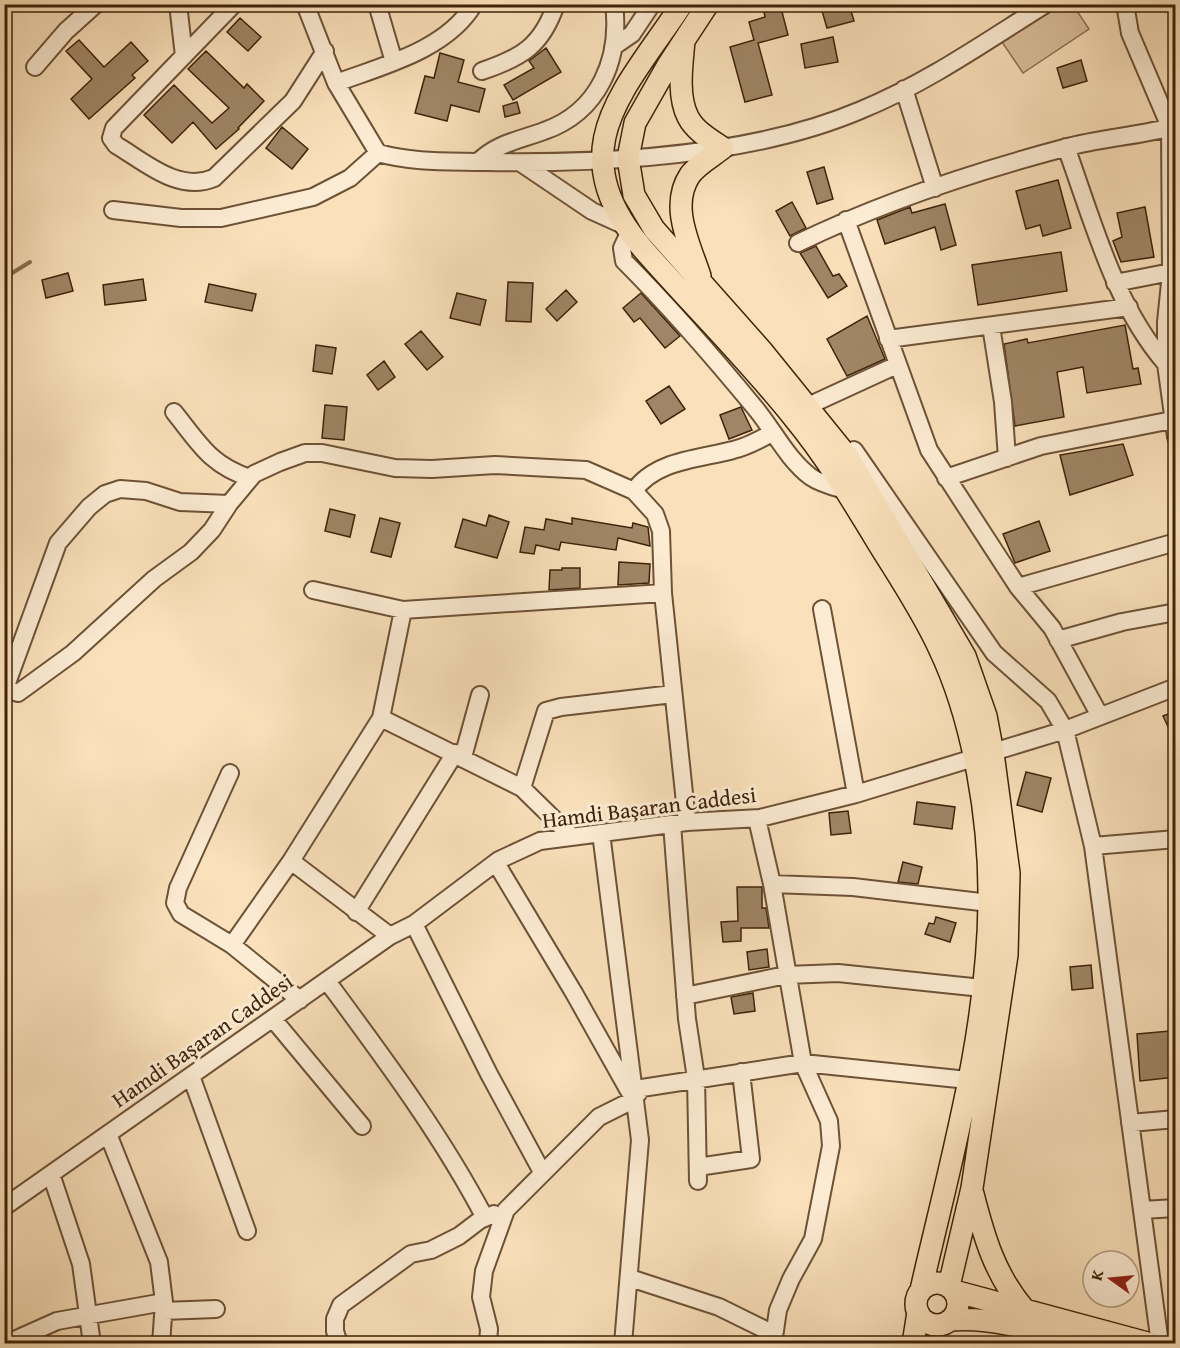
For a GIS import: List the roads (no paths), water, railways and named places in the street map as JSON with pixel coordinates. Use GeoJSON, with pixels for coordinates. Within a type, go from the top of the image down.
{"type":"FeatureCollection","features":[{"type":"Feature","properties":{"kind":"main road"},"geometry":{"type":"LineString","coordinates":[[682,4],[614,109],[605,136],[602,161],[606,189],[626,229],[805,408],[845,490],[939,648],[983,756],[1006,835],[1010,910],[1004,977],[972,1188],[951,1289],[957,1297],[957,1310],[944,1329]]}},
{"type":"Feature","properties":{"kind":"main road"},"geometry":{"type":"LineString","coordinates":[[708,4],[635,123],[628,158],[632,185],[642,212],[848,458],[950,627],[977,684],[983,756],[984,826],[989,903],[982,988],[968,1080],[921,1290],[917,1297],[918,1312],[914,1344]]}},
{"type":"Feature","properties":{"kind":"main road"},"geometry":{"type":"LineString","coordinates":[[684,40],[682,81],[688,117],[701,133],[723,148],[691,174],[682,190],[680,208],[702,282]]}},
{"type":"Feature","properties":{"kind":"main road"},"geometry":{"type":"LineString","coordinates":[[972,1188],[991,1258],[1000,1277],[1024,1309]]}},
{"type":"Feature","properties":{"kind":"main road"},"geometry":{"type":"LineString","coordinates":[[921,1290],[937,1283],[951,1289],[1151,1344]]}},
{"type":"Feature","properties":{"kind":"main road"},"geometry":{"type":"LineString","coordinates":[[918,1312],[926,1322],[944,1329],[967,1318],[1082,1344]]}},
{"type":"Feature","properties":{"kind":"street"},"geometry":{"type":"LineString","coordinates":[[35,67],[66,30],[96,4]]}},
{"type":"Feature","properties":{"kind":"street"},"geometry":{"type":"LineString","coordinates":[[178,4],[184,56]]}},
{"type":"Feature","properties":{"kind":"street"},"geometry":{"type":"LineString","coordinates":[[234,4],[114,128],[111,138],[116,145],[176,180],[190,184],[214,178],[283,112],[302,88],[325,51]]}},
{"type":"Feature","properties":{"kind":"street"},"geometry":{"type":"LineString","coordinates":[[306,4],[336,83],[378,153],[407,161],[521,163],[602,161],[723,148],[778,136],[860,111],[940,72],[1046,4]]}},
{"type":"Feature","properties":{"kind":"street"},"geometry":{"type":"LineString","coordinates":[[377,4],[394,62]]}},
{"type":"Feature","properties":{"kind":"street"},"geometry":{"type":"LineString","coordinates":[[336,83],[394,62],[442,37],[458,25],[474,4]]}},
{"type":"Feature","properties":{"kind":"street"},"geometry":{"type":"LineString","coordinates":[[482,71],[514,60],[538,41],[550,21],[556,4]]}},
{"type":"Feature","properties":{"kind":"street"},"geometry":{"type":"LineString","coordinates":[[478,162],[488,152],[504,144],[545,131],[577,113],[605,79],[616,45],[614,4]]}},
{"type":"Feature","properties":{"kind":"street"},"geometry":{"type":"LineString","coordinates":[[616,45],[632,34],[652,4]]}},
{"type":"Feature","properties":{"kind":"street"},"geometry":{"type":"LineString","coordinates":[[946,478],[1041,446],[1174,428],[1173,402],[1166,364],[1166,322],[1173,272],[1173,126],[1130,33],[1125,4]]}},
{"type":"Feature","properties":{"kind":"street"},"geometry":{"type":"LineString","coordinates":[[904,89],[935,188]]}},
{"type":"Feature","properties":{"kind":"street"},"geometry":{"type":"LineString","coordinates":[[798,243],[846,220],[935,188],[1066,147],[1173,126]]}},
{"type":"Feature","properties":{"kind":"street"},"geometry":{"type":"LineString","coordinates":[[1066,147],[1115,282],[1147,342],[1166,364]]}},
{"type":"Feature","properties":{"kind":"street"},"geometry":{"type":"LineString","coordinates":[[113,210],[181,218],[232,216],[313,197],[350,178],[378,153]]}},
{"type":"Feature","properties":{"kind":"street"},"geometry":{"type":"LineString","coordinates":[[521,163],[592,211],[626,229],[622,248],[624,261],[663,300],[712,356],[762,416],[772,433],[810,476],[845,490]]}},
{"type":"Feature","properties":{"kind":"street"},"geometry":{"type":"LineString","coordinates":[[846,220],[929,450],[1018,587],[1058,640],[1100,716]]}},
{"type":"Feature","properties":{"kind":"street"},"geometry":{"type":"LineString","coordinates":[[1115,282],[1173,272]]}},
{"type":"Feature","properties":{"kind":"street"},"geometry":{"type":"LineString","coordinates":[[888,339],[1128,307]]}},
{"type":"Feature","properties":{"kind":"street"},"geometry":{"type":"LineString","coordinates":[[991,326],[1003,402],[1007,458]]}},
{"type":"Feature","properties":{"kind":"street"},"geometry":{"type":"LineString","coordinates":[[897,365],[805,408],[851,445],[994,653],[1048,701],[1065,730],[1093,846],[1160,1344]]}},
{"type":"Feature","properties":{"kind":"street"},"geometry":{"type":"LineString","coordinates":[[174,412],[209,456],[228,471],[250,478]]}},
{"type":"Feature","properties":{"kind":"street"},"geometry":{"type":"LineString","coordinates":[[634,491],[640,482],[654,472],[678,463],[744,447],[772,433]]}},
{"type":"Feature","properties":{"kind":"street"},"geometry":{"type":"LineString","coordinates":[[229,504],[180,502],[146,491],[120,489],[105,494],[89,507],[58,543],[7,683],[9,690],[18,693],[73,653],[154,579],[191,552],[212,530],[229,504],[254,474],[305,453],[322,453],[395,468],[432,469],[495,465],[586,470],[634,491],[655,514],[661,531],[663,593],[673,694],[680,823],[685,996],[696,1078],[698,1174],[751,1159],[741,1072]]}},
{"type":"Feature","properties":{"kind":"street"},"geometry":{"type":"LineString","coordinates":[[1018,587],[1176,542]]}},
{"type":"Feature","properties":{"kind":"street"},"geometry":{"type":"LineString","coordinates":[[313,590],[403,610],[663,593]]}},
{"type":"Feature","properties":{"kind":"street"},"geometry":{"type":"LineString","coordinates":[[822,609],[856,794]]}},
{"type":"Feature","properties":{"kind":"street"},"geometry":{"type":"LineString","coordinates":[[232,945],[291,861],[381,718],[403,610]]}},
{"type":"Feature","properties":{"kind":"street"},"geometry":{"type":"LineString","coordinates":[[1058,640],[1122,622],[1176,612]]}},
{"type":"Feature","properties":{"kind":"street","name":"Hamdi Başaran Caddesi"},"geometry":{"type":"LineString","coordinates":[[4,1207],[390,936],[414,924],[496,863],[540,841],[570,835],[680,823],[757,819],[856,794],[983,756],[1065,730],[1176,687]]}},
{"type":"Feature","properties":{"kind":"street"},"geometry":{"type":"LineString","coordinates":[[522,788],[546,711],[561,707],[673,694]]}},
{"type":"Feature","properties":{"kind":"street"},"geometry":{"type":"LineString","coordinates":[[356,912],[459,755],[480,695]]}},
{"type":"Feature","properties":{"kind":"street"},"geometry":{"type":"LineString","coordinates":[[381,718],[522,788],[570,835]]}},
{"type":"Feature","properties":{"kind":"street"},"geometry":{"type":"LineString","coordinates":[[230,773],[175,895],[177,909],[181,914],[232,945],[300,1000]]}},
{"type":"Feature","properties":{"kind":"street"},"geometry":{"type":"LineString","coordinates":[[630,1278],[719,1307],[773,1339],[778,1310],[791,1279],[813,1239],[831,1146],[829,1121],[803,1063],[772,884],[757,819]]}},
{"type":"Feature","properties":{"kind":"street"},"geometry":{"type":"LineString","coordinates":[[601,833],[633,1100],[640,1140],[623,1344]]}},
{"type":"Feature","properties":{"kind":"street"},"geometry":{"type":"LineString","coordinates":[[1093,846],[1176,839]]}},
{"type":"Feature","properties":{"kind":"street"},"geometry":{"type":"LineString","coordinates":[[291,861],[390,936]]}},
{"type":"Feature","properties":{"kind":"street"},"geometry":{"type":"LineString","coordinates":[[496,863],[574,993],[633,1100]]}},
{"type":"Feature","properties":{"kind":"street"},"geometry":{"type":"LineString","coordinates":[[772,884],[853,887],[989,903]]}},
{"type":"Feature","properties":{"kind":"street"},"geometry":{"type":"LineString","coordinates":[[414,924],[489,1074],[525,1136],[542,1172]]}},
{"type":"Feature","properties":{"kind":"street"},"geometry":{"type":"LineString","coordinates":[[685,996],[786,975],[838,973],[982,988]]}},
{"type":"Feature","properties":{"kind":"street"},"geometry":{"type":"LineString","coordinates":[[327,981],[379,1051],[459,1169],[485,1218]]}},
{"type":"Feature","properties":{"kind":"street"},"geometry":{"type":"LineString","coordinates":[[273,1019],[362,1126]]}},
{"type":"Feature","properties":{"kind":"street"},"geometry":{"type":"LineString","coordinates":[[488,1344],[489,1329],[481,1297],[484,1271],[506,1210],[599,1117],[633,1100],[642,1088],[803,1063],[968,1080]]}},
{"type":"Feature","properties":{"kind":"street"},"geometry":{"type":"LineString","coordinates":[[191,1076],[247,1231]]}},
{"type":"Feature","properties":{"kind":"street"},"geometry":{"type":"LineString","coordinates":[[1130,1124],[1176,1119]]}},
{"type":"Feature","properties":{"kind":"street"},"geometry":{"type":"LineString","coordinates":[[108,1134],[152,1239],[164,1283],[161,1344]]}},
{"type":"Feature","properties":{"kind":"street"},"geometry":{"type":"LineString","coordinates":[[51,1174],[81,1264],[92,1344]]}},
{"type":"Feature","properties":{"kind":"street"},"geometry":{"type":"LineString","coordinates":[[1142,1210],[1176,1208]]}},
{"type":"Feature","properties":{"kind":"street"},"geometry":{"type":"LineString","coordinates":[[339,1344],[335,1319],[341,1305],[411,1254],[431,1250],[459,1236],[485,1218],[506,1210]]}},
{"type":"Feature","properties":{"kind":"street"},"geometry":{"type":"LineString","coordinates":[[10,1342],[57,1321],[88,1316],[164,1306],[216,1309]]}},
{"type":"Feature","properties":{"kind":"waterway"},"geometry":{"type":"LineString","coordinates":[[4,278],[30,262]]}}]}
